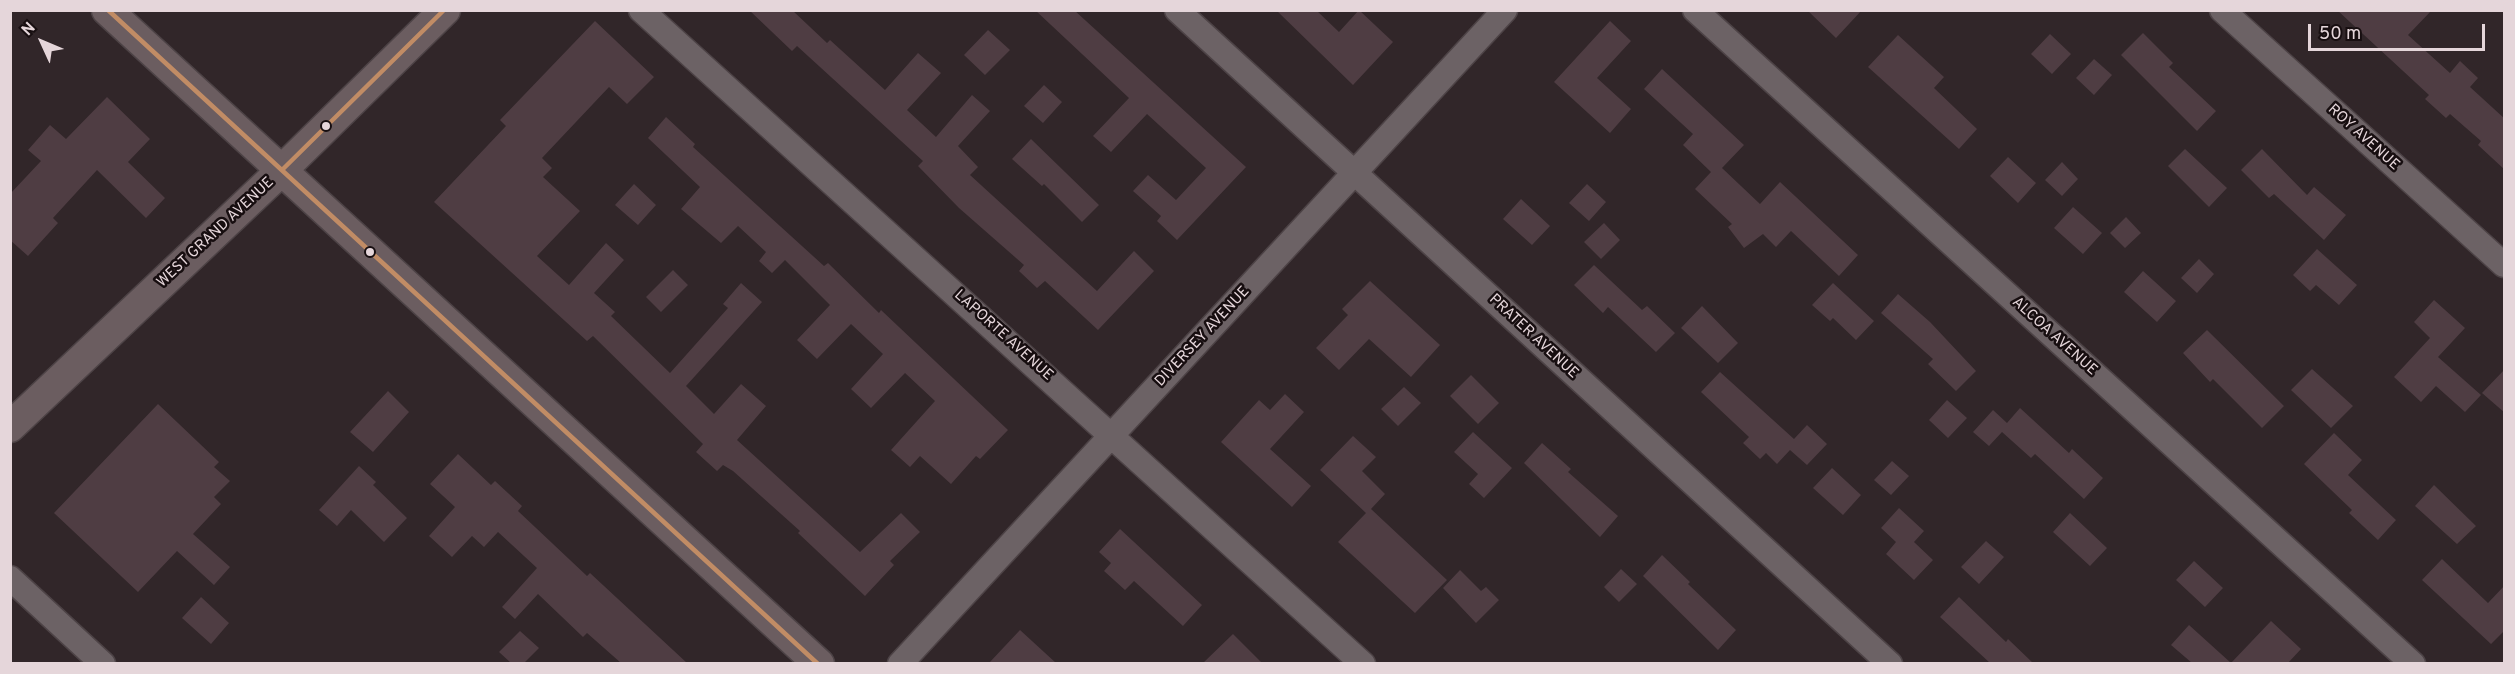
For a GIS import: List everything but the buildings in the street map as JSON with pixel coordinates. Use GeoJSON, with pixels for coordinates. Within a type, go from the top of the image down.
{"type":"FeatureCollection","features":[{"type":"Feature","properties":{"kind":"main road"},"geometry":{"type":"LineString","coordinates":[[107,10],[819,663]]}},
{"type":"Feature","properties":{"kind":"main road","name":"WEST GRAND AVENUE"},"geometry":{"type":"LineString","coordinates":[[10,427],[282,170],[445,10]]}},
{"type":"Feature","properties":{"kind":"street","name":"LAPORTE AVENUE"},"geometry":{"type":"LineString","coordinates":[[641,10],[1364,663]]}},
{"type":"Feature","properties":{"kind":"street","name":"PRATER AVENUE"},"geometry":{"type":"LineString","coordinates":[[1177,10],[1890,663]]}},
{"type":"Feature","properties":{"kind":"street","name":"DIVERSEY AVENUE"},"geometry":{"type":"LineString","coordinates":[[900,663],[1505,10]]}},
{"type":"Feature","properties":{"kind":"street","name":"ALCOA AVENUE"},"geometry":{"type":"LineString","coordinates":[[1695,10],[2413,663]]}},
{"type":"Feature","properties":{"kind":"street","name":"ROY AVENUE"},"geometry":{"type":"LineString","coordinates":[[2222,10],[2505,265]]}},
{"type":"Feature","properties":{"kind":"street"},"geometry":{"type":"LineString","coordinates":[[10,578],[103,663]]}},
{"type":"Feature","properties":{"kind":"transit line"},"geometry":{"type":"LineString","coordinates":[[108,10],[818,664]]}},
{"type":"Feature","properties":{"kind":"transit line"},"geometry":{"type":"LineString","coordinates":[[282,170],[444,10]]}}]}
